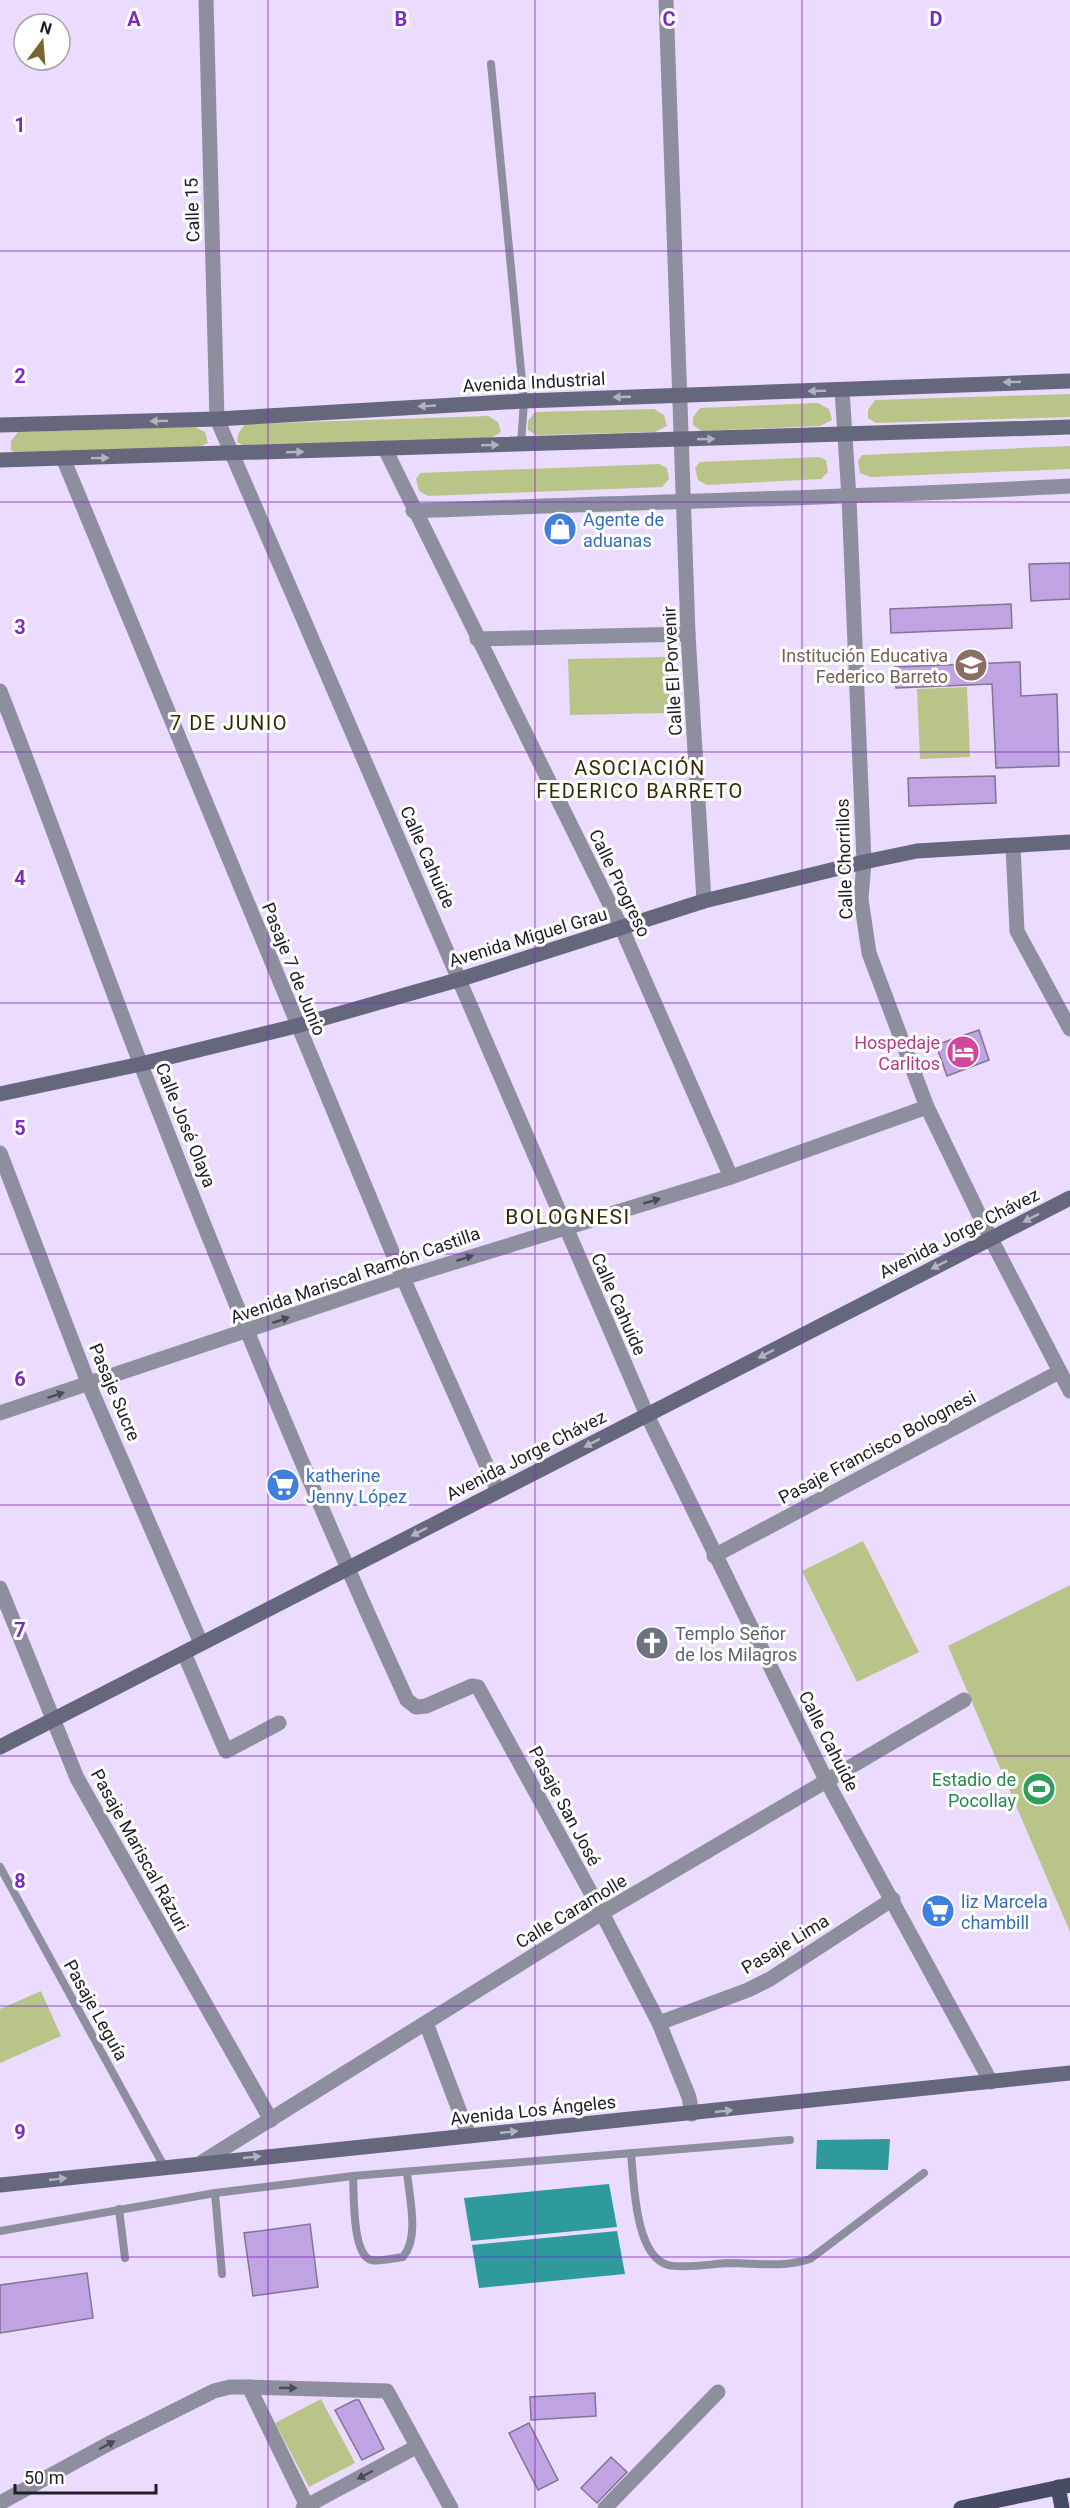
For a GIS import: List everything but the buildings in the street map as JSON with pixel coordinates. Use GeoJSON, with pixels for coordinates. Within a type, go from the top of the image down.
{"type":"FeatureCollection","features":[{"type":"Feature","properties":{"kind":"main road"},"geometry":{"type":"LineString","coordinates":[[961,2508],[1064,2486],[1062,2508]]}},
{"type":"Feature","properties":{"kind":"street","name":"Calle 15"},"geometry":{"type":"LineString","coordinates":[[206,0],[217,419]]}},
{"type":"Feature","properties":{"kind":"street","name":"Calle El Porvenir"},"geometry":{"type":"LineString","coordinates":[[666,0],[682,395],[688,634],[704,901]]}},
{"type":"Feature","properties":{"kind":"street","name":"Avenida Industrial"},"geometry":{"type":"LineString","coordinates":[[0,425],[217,419],[524,400],[1070,381]]}},
{"type":"Feature","properties":{"kind":"street","name":"Calle Chorrillos"},"geometry":{"type":"LineString","coordinates":[[842,390],[849,498],[864,862],[861,899],[869,953],[927,1107],[991,1239],[1070,1390]]}},
{"type":"Feature","properties":{"kind":"street","name":"Calle Cahuide"},"geometry":{"type":"LineString","coordinates":[[217,419],[461,979],[563,1227],[647,1415],[714,1556],[827,1782],[991,2082]]}},
{"type":"Feature","properties":{"kind":"street"},"geometry":{"type":"LineString","coordinates":[[0,460],[1070,427]]}},
{"type":"Feature","properties":{"kind":"street","name":"Calle Progreso"},"geometry":{"type":"LineString","coordinates":[[385,449],[413,511],[622,928],[731,1177]]}},
{"type":"Feature","properties":{"kind":"street","name":"Pasaje 7 de Junio"},"geometry":{"type":"LineString","coordinates":[[63,459],[296,1026],[403,1278],[498,1491]]}},
{"type":"Feature","properties":{"kind":"street"},"geometry":{"type":"LineString","coordinates":[[413,511],[684,500],[849,498],[1070,486]]}},
{"type":"Feature","properties":{"kind":"street"},"geometry":{"type":"LineString","coordinates":[[477,639],[688,634]]}},
{"type":"Feature","properties":{"kind":"street","name":"Calle José Olaya"},"geometry":{"type":"LineString","coordinates":[[0,691],[141,1064],[248,1332],[347,1569],[407,1700],[416,1707],[426,1706],[472,1686]]}},
{"type":"Feature","properties":{"kind":"street","name":"Avenida Miguel Grau"},"geometry":{"type":"LineString","coordinates":[[0,1094],[141,1064],[296,1026],[461,979],[704,901],[864,862],[917,851],[1070,842]]}},
{"type":"Feature","properties":{"kind":"street"},"geometry":{"type":"LineString","coordinates":[[1013,846],[1017,931],[1070,1029]]}},
{"type":"Feature","properties":{"kind":"street","name":"Avenida Mariscal Ramón Castilla"},"geometry":{"type":"LineString","coordinates":[[0,1413],[248,1332],[403,1278],[731,1177],[927,1107]]}},
{"type":"Feature","properties":{"kind":"street","name":"Pasaje Sucre"},"geometry":{"type":"LineString","coordinates":[[0,1153],[89,1385],[201,1643]]}},
{"type":"Feature","properties":{"kind":"street","name":"Avenida Jorge Chávez"},"geometry":{"type":"LineString","coordinates":[[0,1747],[1070,1198]]}},
{"type":"Feature","properties":{"kind":"street","name":"Pasaje Francisco Bolognesi"},"geometry":{"type":"LineString","coordinates":[[714,1556],[1059,1371]]}},
{"type":"Feature","properties":{"kind":"street","name":"Pasaje Mariscal Rázuri"},"geometry":{"type":"LineString","coordinates":[[0,1588],[77,1778],[270,2120]]}},
{"type":"Feature","properties":{"kind":"street"},"geometry":{"type":"LineString","coordinates":[[184,1653],[226,1751],[279,1723]]}},
{"type":"Feature","properties":{"kind":"street","name":"Pasaje San José"},"geometry":{"type":"LineString","coordinates":[[472,1686],[478,1687],[481,1691],[602,1914],[658,2023],[688,2097],[692,2114]]}},
{"type":"Feature","properties":{"kind":"street","name":"Calle Caramolle"},"geometry":{"type":"LineString","coordinates":[[202,2162],[602,1914],[964,1700]]}},
{"type":"Feature","properties":{"kind":"street","name":"Pasaje Lima"},"geometry":{"type":"LineString","coordinates":[[658,2023],[770,1979],[893,1899]]}},
{"type":"Feature","properties":{"kind":"street"},"geometry":{"type":"LineString","coordinates":[[426,2023],[469,2136]]}},
{"type":"Feature","properties":{"kind":"street","name":"Avenida Los Ángeles"},"geometry":{"type":"LineString","coordinates":[[0,2185],[202,2162],[692,2114],[1070,2073]]}},
{"type":"Feature","properties":{"kind":"street"},"geometry":{"type":"LineString","coordinates":[[0,2503],[108,2444],[214,2391],[230,2387],[249,2387],[387,2391],[451,2508]]}},
{"type":"Feature","properties":{"kind":"street"},"geometry":{"type":"LineString","coordinates":[[249,2387],[305,2507],[416,2447]]}},
{"type":"Feature","properties":{"kind":"street"},"geometry":{"type":"LineString","coordinates":[[605,2508],[718,2392]]}},
{"type":"Feature","properties":{"kind":"lane"},"geometry":{"type":"LineString","coordinates":[[492,64],[524,400],[520,444]]}},
{"type":"Feature","properties":{"kind":"lane","name":"Pasaje Leguía"},"geometry":{"type":"LineString","coordinates":[[0,1867],[165,2168]]}},
{"type":"Feature","properties":{"kind":"lane"},"geometry":{"type":"LineString","coordinates":[[0,2231],[214,2193],[353,2176],[790,2140]]}},
{"type":"Feature","properties":{"kind":"lane"},"geometry":{"type":"LineString","coordinates":[[631,2153],[639,2223],[646,2244],[657,2260],[671,2266],[743,2263],[772,2266],[792,2265],[810,2259],[924,2173]]}},
{"type":"Feature","properties":{"kind":"lane"},"geometry":{"type":"LineString","coordinates":[[353,2176],[358,2244],[363,2255],[371,2260],[403,2257],[410,2249],[412,2235],[408,2172]]}},
{"type":"Feature","properties":{"kind":"lane"},"geometry":{"type":"LineString","coordinates":[[214,2193],[222,2274]]}},
{"type":"Feature","properties":{"kind":"lane"},"geometry":{"type":"LineString","coordinates":[[118,2209],[125,2258]]}},
{"type":"Feature","properties":{"kind":"shaded area"},"geometry":{"type":"Polygon","coordinates":[[[1070,394],[1070,417],[876,423],[868,418],[868,410],[875,400],[1070,394]]]}},
{"type":"Feature","properties":{"kind":"shaded area"},"geometry":{"type":"Polygon","coordinates":[[[818,403],[829,409],[832,420],[820,426],[701,431],[693,425],[693,417],[700,408],[818,403]]]}},
{"type":"Feature","properties":{"kind":"shaded area"},"geometry":{"type":"Polygon","coordinates":[[[654,409],[664,415],[667,426],[655,432],[536,435],[528,430],[528,421],[535,412],[654,409]]]}},
{"type":"Feature","properties":{"kind":"shaded area"},"geometry":{"type":"Polygon","coordinates":[[[488,416],[498,422],[501,432],[489,439],[246,447],[237,442],[238,434],[245,424],[488,416]]]}},
{"type":"Feature","properties":{"kind":"shaded area"},"geometry":{"type":"Polygon","coordinates":[[[195,427],[205,432],[208,443],[196,449],[19,455],[11,450],[11,441],[18,432],[195,427]]]}},
{"type":"Feature","properties":{"kind":"shaded area"},"geometry":{"type":"Polygon","coordinates":[[[1070,446],[1070,469],[870,477],[860,473],[858,461],[862,455],[1070,446]]]}},
{"type":"Feature","properties":{"kind":"shaded area"},"geometry":{"type":"Polygon","coordinates":[[[819,457],[826,460],[828,472],[821,479],[707,485],[698,480],[695,468],[700,462],[819,457]]]}},
{"type":"Feature","properties":{"kind":"shaded area"},"geometry":{"type":"Polygon","coordinates":[[[659,464],[667,468],[669,479],[662,487],[428,496],[419,491],[416,479],[420,473],[659,464]]]}},
{"type":"Feature","properties":{"kind":"shaded area"},"geometry":{"type":"Polygon","coordinates":[[[668,657],[670,713],[570,715],[568,659],[668,657]]]}},
{"type":"Feature","properties":{"kind":"shaded area"},"geometry":{"type":"Polygon","coordinates":[[[967,687],[970,757],[920,759],[917,689],[967,687]]]}},
{"type":"Feature","properties":{"kind":"shaded area"},"geometry":{"type":"Polygon","coordinates":[[[863,1541],[919,1652],[857,1682],[802,1571],[863,1541]]]}},
{"type":"Feature","properties":{"kind":"shaded area","name":"Estadio de Pocollay"},"geometry":{"type":"Polygon","coordinates":[[[1070,1585],[1070,1932],[948,1646],[1070,1585]]]}},
{"type":"Feature","properties":{"kind":"shaded area"},"geometry":{"type":"Polygon","coordinates":[[[41,1991],[61,2036],[0,2063],[0,2009],[41,1991]]]}},
{"type":"Feature","properties":{"kind":"shaded area"},"geometry":{"type":"Polygon","coordinates":[[[890,2139],[888,2170],[816,2169],[817,2140],[890,2139]]]}},
{"type":"Feature","properties":{"kind":"shaded area"},"geometry":{"type":"Polygon","coordinates":[[[609,2184],[617,2227],[471,2241],[464,2198],[609,2184]]]}},
{"type":"Feature","properties":{"kind":"shaded area"},"geometry":{"type":"Polygon","coordinates":[[[617,2231],[625,2274],[479,2288],[472,2245],[617,2231]]]}},
{"type":"Feature","properties":{"kind":"shaded area"},"geometry":{"type":"Polygon","coordinates":[[[321,2399],[355,2463],[309,2487],[275,2423],[321,2399]]]}},
{"type":"Feature","properties":{"kind":"place","name":"Agente de aduanas"},"geometry":{"type":"Point","coordinates":[560,529]}},
{"type":"Feature","properties":{"kind":"place","name":"Institución Educativa Federico Barreto"},"geometry":{"type":"Point","coordinates":[971,665]}},
{"type":"Feature","properties":{"kind":"place","name":"Hospedaje Carlitos"},"geometry":{"type":"Point","coordinates":[963,1052]}},
{"type":"Feature","properties":{"kind":"place","name":"katherine Jenny López"},"geometry":{"type":"Point","coordinates":[283,1485]}},
{"type":"Feature","properties":{"kind":"place","name":"Templo Señor de los Milagros"},"geometry":{"type":"Point","coordinates":[652,1643]}},
{"type":"Feature","properties":{"kind":"place","name":"Estadio de Pocollay"},"geometry":{"type":"Point","coordinates":[1039,1789]}},
{"type":"Feature","properties":{"kind":"place","name":"liz Marcela chambill"},"geometry":{"type":"Point","coordinates":[938,1911]}},
{"type":"Feature","properties":{"kind":"district","name":"7 DE JUNIO"},"geometry":{"type":"Point","coordinates":[229,723]}},
{"type":"Feature","properties":{"kind":"district","name":"ASOCIACIÓN FEDERICO BARRETO"},"geometry":{"type":"Point","coordinates":[640,780]}},
{"type":"Feature","properties":{"kind":"district","name":"BOLOGNESI"},"geometry":{"type":"Point","coordinates":[568,1217]}}]}
